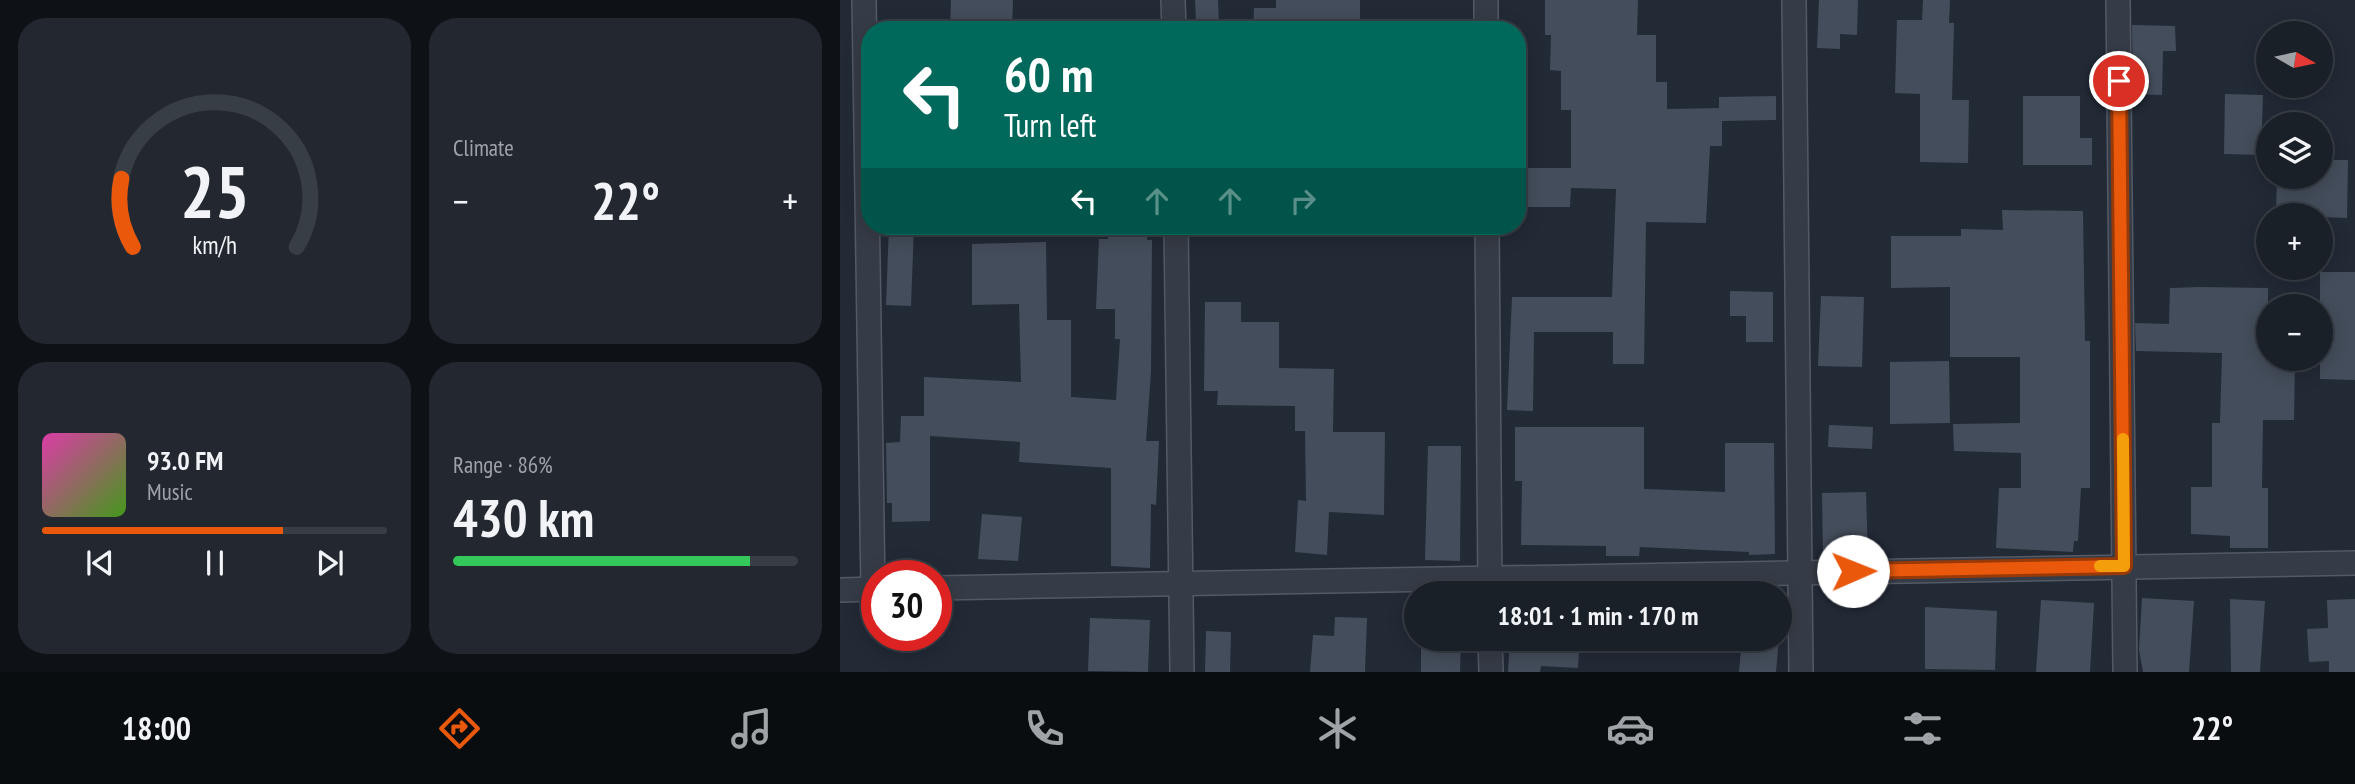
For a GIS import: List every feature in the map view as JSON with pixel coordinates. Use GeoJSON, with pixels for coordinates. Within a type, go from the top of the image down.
{"type":"FeatureCollection","features":[{"type":"Feature","properties":{"kind":"street"},"geometry":{"type":"LineString","coordinates":[[864,0],[864,21]]}},
{"type":"Feature","properties":{"kind":"street"},"geometry":{"type":"LineString","coordinates":[[1173,0],[1174,21]]}},
{"type":"Feature","properties":{"kind":"street"},"geometry":{"type":"LineString","coordinates":[[1486,0],[1486,21]]}},
{"type":"Feature","properties":{"kind":"street"},"geometry":{"type":"LineString","coordinates":[[1794,0],[1801,672]]}},
{"type":"Feature","properties":{"kind":"street"},"geometry":{"type":"LineString","coordinates":[[2118,0],[2125,672]]}},
{"type":"Feature","properties":{"kind":"street"},"geometry":{"type":"LineString","coordinates":[[868,235],[874,560]]}},
{"type":"Feature","properties":{"kind":"street"},"geometry":{"type":"LineString","coordinates":[[1176,235],[1182,672]]}},
{"type":"Feature","properties":{"kind":"street"},"geometry":{"type":"LineString","coordinates":[[1488,235],[1490,581]]}},
{"type":"Feature","properties":{"kind":"street"},"geometry":{"type":"LineString","coordinates":[[1585,581],[1799,572],[2355,562]]}},
{"type":"Feature","properties":{"kind":"street"},"geometry":{"type":"LineString","coordinates":[[952,588],[1180,584],[1404,585]]}},
{"type":"Feature","properties":{"kind":"street"},"geometry":{"type":"LineString","coordinates":[[840,590],[861,589]]}},
{"type":"Feature","properties":{"kind":"street"},"geometry":{"type":"LineString","coordinates":[[1490,651],[1491,672]]}},
{"type":"Feature","properties":{"kind":"building"},"geometry":{"type":"Polygon","coordinates":[[[951,0],[1013,0],[1012,21],[950,21],[951,0]]]}},
{"type":"Feature","properties":{"kind":"building"},"geometry":{"type":"Polygon","coordinates":[[[1195,0],[1218,0],[1219,21],[1196,21],[1195,0]]]}},
{"type":"Feature","properties":{"kind":"building"},"geometry":{"type":"Polygon","coordinates":[[[1276,0],[1360,0],[1360,21],[1253,21],[1254,8],[1276,8],[1276,0]]]}},
{"type":"Feature","properties":{"kind":"building"},"geometry":{"type":"Polygon","coordinates":[[[1545,0],[1638,0],[1637,35],[1656,35],[1656,82],[1667,82],[1667,109],[1719,108],[1719,97],[1776,96],[1776,120],[1722,121],[1722,146],[1710,146],[1706,223],[1646,222],[1644,364],[1613,364],[1613,332],[1534,332],[1533,411],[1507,410],[1512,297],[1612,297],[1616,189],[1571,188],[1570,207],[1526,207],[1526,168],[1571,168],[1571,110],[1561,110],[1561,71],[1550,70],[1551,35],[1545,35],[1545,0]]]}},
{"type":"Feature","properties":{"kind":"building"},"geometry":{"type":"Polygon","coordinates":[[[1819,0],[1858,0],[1857,35],[1840,34],[1840,49],[1817,48],[1819,0]]]}},
{"type":"Feature","properties":{"kind":"building"},"geometry":{"type":"Polygon","coordinates":[[[1923,0],[1950,0],[1949,23],[1954,23],[1952,100],[1969,100],[1968,163],[1920,162],[1920,94],[1895,93],[1897,20],[1922,20],[1923,0]]]}},
{"type":"Feature","properties":{"kind":"building"},"geometry":{"type":"Polygon","coordinates":[[[2132,25],[2175,26],[2176,51],[2163,51],[2162,95],[2133,94],[2132,25]]]}},
{"type":"Feature","properties":{"kind":"building"},"geometry":{"type":"Polygon","coordinates":[[[2225,94],[2256,95],[2256,98],[2263,98],[2262,112],[2256,112],[2256,155],[2224,154],[2225,94]]]}},
{"type":"Feature","properties":{"kind":"building"},"geometry":{"type":"Polygon","coordinates":[[[2023,96],[2080,96],[2080,138],[2092,138],[2092,165],[2023,165],[2023,96]]]}},
{"type":"Feature","properties":{"kind":"building"},"geometry":{"type":"Polygon","coordinates":[[[2333,160],[2348,160],[2347,218],[2333,217],[2333,203],[2276,203],[2277,189],[2333,189],[2333,160]]]}},
{"type":"Feature","properties":{"kind":"building"},"geometry":{"type":"Polygon","coordinates":[[[2002,210],[2083,211],[2085,341],[2090,341],[2090,488],[2081,488],[2078,541],[2074,541],[2073,552],[1996,548],[1999,488],[2021,488],[2021,453],[1954,451],[1953,424],[2020,423],[2020,357],[1950,357],[1950,287],[1891,288],[1891,236],[1961,236],[1961,229],[2003,230],[2002,210]]]}},
{"type":"Feature","properties":{"kind":"building"},"geometry":{"type":"Polygon","coordinates":[[[889,235],[914,235],[911,306],[886,305],[889,235]]]}},
{"type":"Feature","properties":{"kind":"building"},"geometry":{"type":"Polygon","coordinates":[[[1108,235],[1147,235],[1147,240],[1152,240],[1151,372],[1146,441],[1159,441],[1156,505],[1151,504],[1150,568],[1111,566],[1111,468],[1019,462],[1020,442],[930,436],[930,521],[892,522],[892,503],[887,503],[886,443],[900,442],[901,416],[924,416],[924,377],[1021,382],[1019,304],[972,305],[972,244],[1046,242],[1047,320],[1071,320],[1071,397],[1116,400],[1120,339],[1115,339],[1115,309],[1096,309],[1099,239],[1108,239],[1108,235]]]}},
{"type":"Feature","properties":{"kind":"building"},"geometry":{"type":"Polygon","coordinates":[[[2333,272],[2355,272],[2355,380],[2320,379],[2320,371],[2333,371],[2333,294],[2320,294],[2320,280],[2333,280],[2333,272]]]}},
{"type":"Feature","properties":{"kind":"building"},"geometry":{"type":"Polygon","coordinates":[[[2170,288],[2268,288],[2268,294],[2256,294],[2256,371],[2295,371],[2294,420],[2263,420],[2262,488],[2268,488],[2268,548],[2230,548],[2230,536],[2191,534],[2191,487],[2212,487],[2212,423],[2220,423],[2222,353],[2136,351],[2135,323],[2169,324],[2170,288]]]}},
{"type":"Feature","properties":{"kind":"building"},"geometry":{"type":"Polygon","coordinates":[[[1730,291],[1773,292],[1773,342],[1746,342],[1746,316],[1730,316],[1730,291]]]}},
{"type":"Feature","properties":{"kind":"building"},"geometry":{"type":"Polygon","coordinates":[[[1821,296],[1864,297],[1862,367],[1818,366],[1821,296]]]}},
{"type":"Feature","properties":{"kind":"building"},"geometry":{"type":"Polygon","coordinates":[[[1205,302],[1241,302],[1241,322],[1279,322],[1279,368],[1334,369],[1333,432],[1385,432],[1384,515],[1329,512],[1327,555],[1295,552],[1298,500],[1306,501],[1305,431],[1295,431],[1295,406],[1217,405],[1218,391],[1204,391],[1205,302]]]}},
{"type":"Feature","properties":{"kind":"building"},"geometry":{"type":"Polygon","coordinates":[[[1949,361],[1950,423],[1890,424],[1890,362],[1949,361]]]}},
{"type":"Feature","properties":{"kind":"building"},"geometry":{"type":"Polygon","coordinates":[[[1829,425],[1873,427],[1872,449],[1828,447],[1829,425]]]}},
{"type":"Feature","properties":{"kind":"building"},"geometry":{"type":"Polygon","coordinates":[[[1515,427],[1644,427],[1644,489],[1725,492],[1725,443],[1774,443],[1775,554],[1749,555],[1749,552],[1640,547],[1639,556],[1606,556],[1606,546],[1521,545],[1522,481],[1515,481],[1515,427]]]}},
{"type":"Feature","properties":{"kind":"building"},"geometry":{"type":"Polygon","coordinates":[[[1428,446],[1461,446],[1460,561],[1425,560],[1428,446]]]}},
{"type":"Feature","properties":{"kind":"building"},"geometry":{"type":"Polygon","coordinates":[[[1866,492],[1868,558],[1823,558],[1822,493],[1866,492]]]}},
{"type":"Feature","properties":{"kind":"building"},"geometry":{"type":"Polygon","coordinates":[[[982,514],[1022,517],[1018,561],[978,559],[982,514]]]}},
{"type":"Feature","properties":{"kind":"building"},"geometry":{"type":"Polygon","coordinates":[[[2142,598],[2194,601],[2189,672],[2143,672],[2139,650],[2142,598]]]}},
{"type":"Feature","properties":{"kind":"building"},"geometry":{"type":"Polygon","coordinates":[[[2230,599],[2265,601],[2260,672],[2231,672],[2230,599]]]}},
{"type":"Feature","properties":{"kind":"building"},"geometry":{"type":"Polygon","coordinates":[[[2355,599],[2355,672],[2329,672],[2329,661],[2309,662],[2307,629],[2328,628],[2327,600],[2355,599]]]}},
{"type":"Feature","properties":{"kind":"building"},"geometry":{"type":"Polygon","coordinates":[[[2041,600],[2094,603],[2090,672],[2036,672],[2041,600]]]}},
{"type":"Feature","properties":{"kind":"building"},"geometry":{"type":"Polygon","coordinates":[[[1925,607],[1997,611],[1995,670],[1925,669],[1925,607]]]}},
{"type":"Feature","properties":{"kind":"building"},"geometry":{"type":"Polygon","coordinates":[[[1335,617],[1367,618],[1365,672],[1310,672],[1313,635],[1334,636],[1335,617]]]}},
{"type":"Feature","properties":{"kind":"building"},"geometry":{"type":"Polygon","coordinates":[[[1090,618],[1150,620],[1148,672],[1088,671],[1090,618]]]}},
{"type":"Feature","properties":{"kind":"building"},"geometry":{"type":"Polygon","coordinates":[[[1206,631],[1231,632],[1230,672],[1205,672],[1206,631]]]}},
{"type":"Feature","properties":{"kind":"building"},"geometry":{"type":"Polygon","coordinates":[[[1421,651],[1461,651],[1460,672],[1421,672],[1421,651]]]}},
{"type":"Feature","properties":{"kind":"building"},"geometry":{"type":"Polygon","coordinates":[[[1509,651],[1579,651],[1578,668],[1541,666],[1540,672],[1508,672],[1509,651]]]}},
{"type":"Feature","properties":{"kind":"building"},"geometry":{"type":"Polygon","coordinates":[[[1741,651],[1778,651],[1776,672],[1739,672],[1741,651]]]}},
{"type":"Feature","properties":{"kind":"slow traffic"},"geometry":{"type":"LineString","coordinates":[[2100,566],[2124,566],[2123,439]]}},
{"type":"Feature","properties":{"kind":"route"},"geometry":{"type":"LineString","coordinates":[[1853,571],[2124,566],[2119,81]]}}]}
